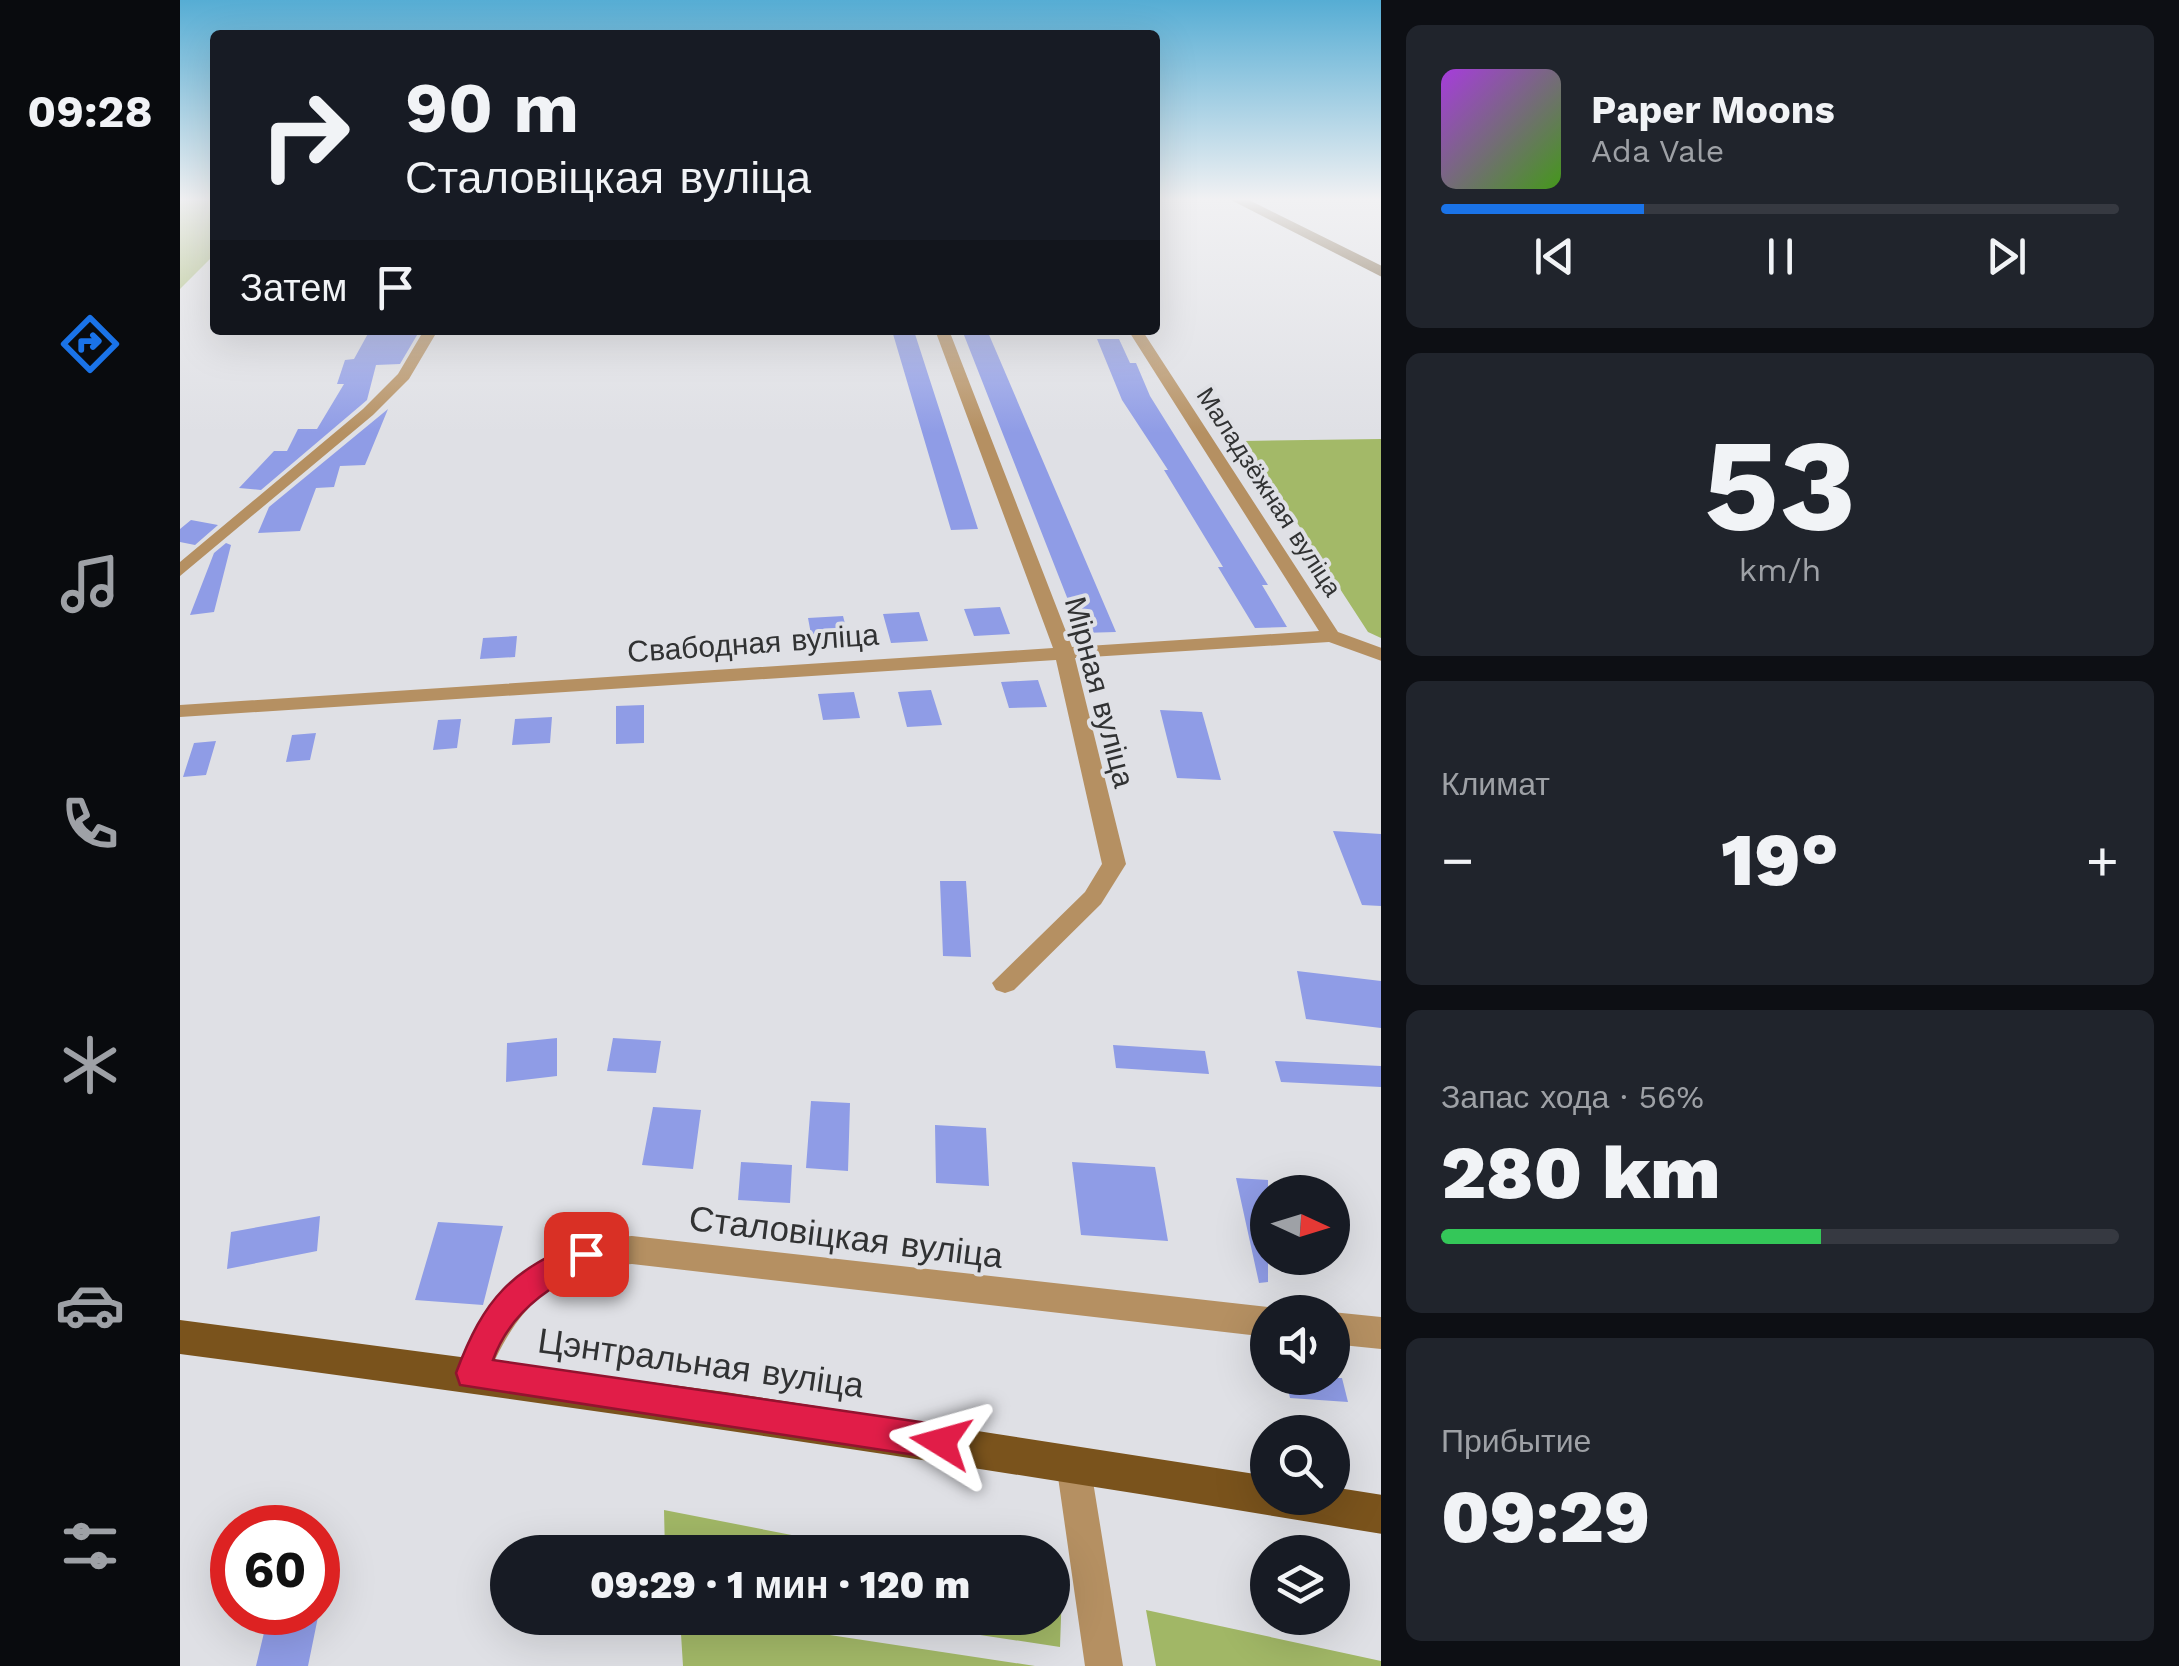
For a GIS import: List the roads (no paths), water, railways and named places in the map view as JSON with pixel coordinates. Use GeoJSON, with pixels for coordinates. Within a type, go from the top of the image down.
{"type":"FeatureCollection","features":[{"type":"Feature","properties":{"kind":"main road","name":"Цэнтральная вуліца"},"geometry":{"type":"LineString","coordinates":[[180,1337],[472,1373],[1250,1492]]}},
{"type":"Feature","properties":{"kind":"main road"},"geometry":{"type":"LineString","coordinates":[[1350,1509],[1381,1514]]}},
{"type":"Feature","properties":{"kind":"street"},"geometry":{"type":"LineString","coordinates":[[180,571],[368,412],[404,376],[428,335]]}},
{"type":"Feature","properties":{"kind":"street","name":"Мірная вуліца"},"geometry":{"type":"LineString","coordinates":[[944,335],[1064,652],[1114,864],[1092,898],[1006,983]]}},
{"type":"Feature","properties":{"kind":"street","name":"Маладзёжная вуліца"},"geometry":{"type":"LineString","coordinates":[[1138,335],[1331,636],[1381,655]]}},
{"type":"Feature","properties":{"kind":"street","name":"Свабодная вуліца"},"geometry":{"type":"LineString","coordinates":[[180,711],[1331,636]]}},
{"type":"Feature","properties":{"kind":"street","name":"Сталовіцкая вуліца"},"geometry":{"type":"LineString","coordinates":[[472,1373],[483,1342],[515,1297],[548,1270],[586,1254],[632,1250],[1250,1320]]}},
{"type":"Feature","properties":{"kind":"street"},"geometry":{"type":"LineString","coordinates":[[1350,1330],[1381,1333]]}},
{"type":"Feature","properties":{"kind":"street"},"geometry":{"type":"LineString","coordinates":[[1073,1463],[1104,1666]]}}]}
